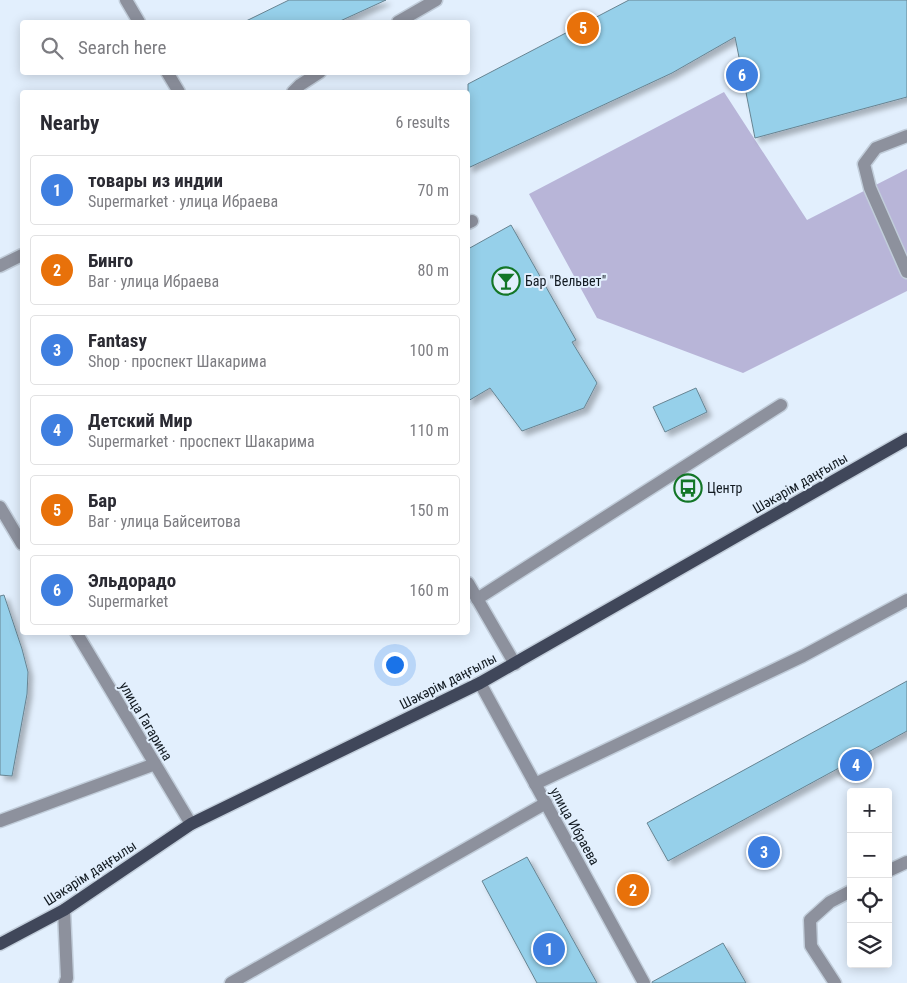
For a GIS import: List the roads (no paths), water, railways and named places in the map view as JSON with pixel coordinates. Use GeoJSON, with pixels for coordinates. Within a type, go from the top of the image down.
{"type":"FeatureCollection","features":[{"type":"Feature","properties":{"kind":"main road","name":"Шәкәрім даңғылы"},"geometry":{"type":"LineString","coordinates":[[0,944],[64,910],[191,824],[480,683],[907,439]]}},
{"type":"Feature","properties":{"kind":"street"},"geometry":{"type":"LineString","coordinates":[[126,0],[138,20]]}},
{"type":"Feature","properties":{"kind":"street"},"geometry":{"type":"LineString","coordinates":[[401,20],[436,0]]}},
{"type":"Feature","properties":{"kind":"street"},"geometry":{"type":"LineString","coordinates":[[170,75],[178,90]]}},
{"type":"Feature","properties":{"kind":"street"},"geometry":{"type":"LineString","coordinates":[[295,90],[315,75]]}},
{"type":"Feature","properties":{"kind":"street"},"geometry":{"type":"LineString","coordinates":[[907,136],[876,148],[864,164],[870,188],[907,272]]}},
{"type":"Feature","properties":{"kind":"street"},"geometry":{"type":"LineString","coordinates":[[0,266],[20,256]]}},
{"type":"Feature","properties":{"kind":"street"},"geometry":{"type":"LineString","coordinates":[[476,599],[781,405]]}},
{"type":"Feature","properties":{"kind":"street"},"geometry":{"type":"LineString","coordinates":[[0,506],[20,541]]}},
{"type":"Feature","properties":{"kind":"street"},"geometry":{"type":"LineString","coordinates":[[470,587],[514,664]]}},
{"type":"Feature","properties":{"kind":"street"},"geometry":{"type":"LineString","coordinates":[[535,784],[802,656],[907,600]]}},
{"type":"Feature","properties":{"kind":"street","name":"улица Гагарина"},"geometry":{"type":"LineString","coordinates":[[78,635],[191,824]]}},
{"type":"Feature","properties":{"kind":"street","name":"улица Ибраева"},"geometry":{"type":"LineString","coordinates":[[480,683],[644,983]]}},
{"type":"Feature","properties":{"kind":"street"},"geometry":{"type":"LineString","coordinates":[[0,821],[155,764]]}},
{"type":"Feature","properties":{"kind":"street"},"geometry":{"type":"LineString","coordinates":[[231,983],[546,803]]}},
{"type":"Feature","properties":{"kind":"street"},"geometry":{"type":"LineString","coordinates":[[892,869],[907,862]]}},
{"type":"Feature","properties":{"kind":"street"},"geometry":{"type":"LineString","coordinates":[[835,983],[811,946],[810,920],[830,902],[847,893]]}},
{"type":"Feature","properties":{"kind":"street"},"geometry":{"type":"LineString","coordinates":[[64,910],[67,978],[65,983]]}},
{"type":"Feature","properties":{"kind":"place","name":"Бар"},"geometry":{"type":"Point","coordinates":[583,28]}},
{"type":"Feature","properties":{"kind":"place","name":"Эльдорадо"},"geometry":{"type":"Point","coordinates":[742,75]}},
{"type":"Feature","properties":{"kind":"place","name":"Бар \"Вельвет\""},"geometry":{"type":"Point","coordinates":[506,281]}},
{"type":"Feature","properties":{"kind":"place","name":"Центр"},"geometry":{"type":"Point","coordinates":[688,488]}},
{"type":"Feature","properties":{"kind":"place","name":"Детский Мир"},"geometry":{"type":"Point","coordinates":[856,765]}},
{"type":"Feature","properties":{"kind":"place","name":"Fantasy"},"geometry":{"type":"Point","coordinates":[764,852]}},
{"type":"Feature","properties":{"kind":"place","name":"Бинго"},"geometry":{"type":"Point","coordinates":[633,890]}},
{"type":"Feature","properties":{"kind":"place","name":"товары из индии"},"geometry":{"type":"Point","coordinates":[549,949]}}]}
